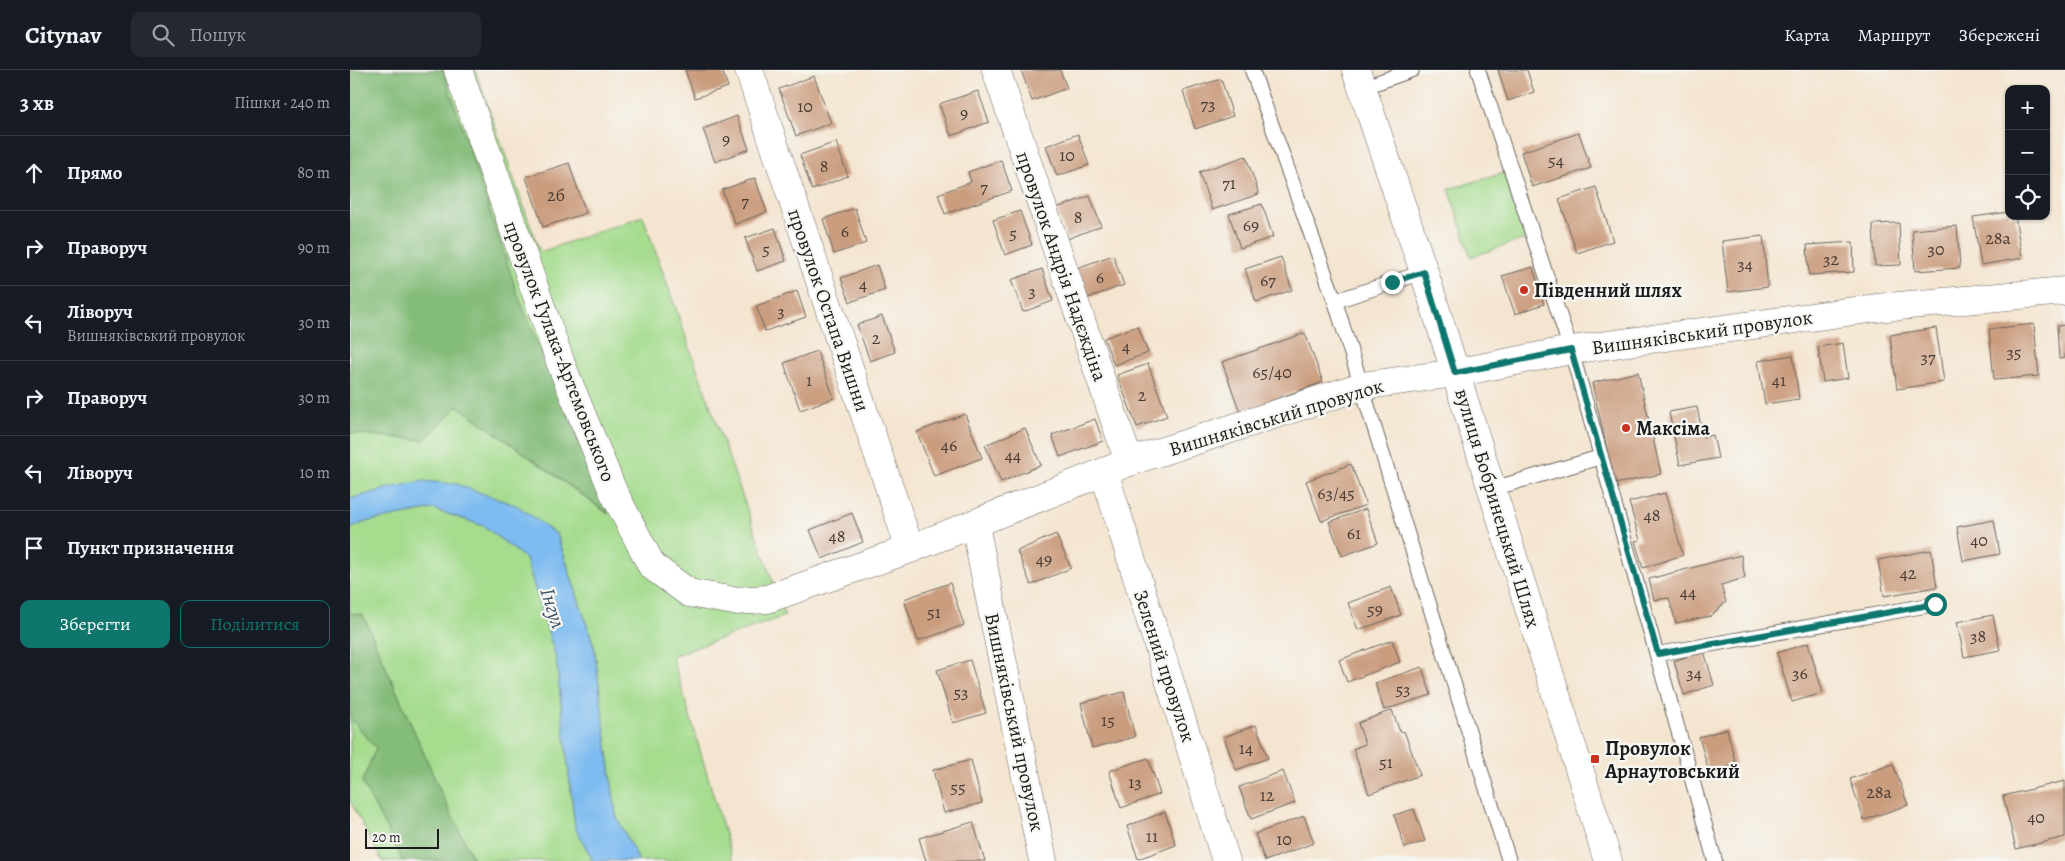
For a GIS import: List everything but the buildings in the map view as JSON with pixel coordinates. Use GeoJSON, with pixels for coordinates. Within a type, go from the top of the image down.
{"type":"FeatureCollection","features":[{"type":"Feature","properties":{"kind":"street","name":"провулок Гулака-Артемовського"},"geometry":{"type":"LineString","coordinates":[[458,70],[561,364],[613,491],[652,566],[689,592],[734,601],[767,598]]}},
{"type":"Feature","properties":{"kind":"street","name":"провулок Остапа Вишни"},"geometry":{"type":"LineString","coordinates":[[749,70],[910,549]]}},
{"type":"Feature","properties":{"kind":"street","name":"провулок Андрія Надєждіна"},"geometry":{"type":"LineString","coordinates":[[996,70],[1129,462]]}},
{"type":"Feature","properties":{"kind":"street","name":"вулиця Бобринецький Шлях"},"geometry":{"type":"LineString","coordinates":[[1359,79],[1424,272],[1608,861]]}},
{"type":"Feature","properties":{"kind":"street","name":"Вишняківський провулок"},"geometry":{"type":"LineString","coordinates":[[767,598],[975,525],[1129,462],[1362,386],[1455,373],[1571,350],[1876,308],[2065,291]]}},
{"type":"Feature","properties":{"kind":"street","name":"Зелений провулок"},"geometry":{"type":"LineString","coordinates":[[1104,472],[1226,861]]}},
{"type":"Feature","properties":{"kind":"street","name":"Вишняківський провулок"},"geometry":{"type":"LineString","coordinates":[[975,525],[1043,861]]}},
{"type":"Feature","properties":{"kind":"lane"},"geometry":{"type":"LineString","coordinates":[[1252,70],[1335,301],[1509,861]]}},
{"type":"Feature","properties":{"kind":"lane"},"geometry":{"type":"LineString","coordinates":[[1359,79],[1412,70]]}},
{"type":"Feature","properties":{"kind":"lane"},"geometry":{"type":"LineString","coordinates":[[1478,70],[1571,350],[1715,861]]}},
{"type":"Feature","properties":{"kind":"lane"},"geometry":{"type":"LineString","coordinates":[[1335,301],[1424,272]]}},
{"type":"Feature","properties":{"kind":"lane"},"geometry":{"type":"LineString","coordinates":[[1492,489],[1601,457]]}},
{"type":"Feature","properties":{"kind":"lane"},"geometry":{"type":"LineString","coordinates":[[1658,654],[1935,604]]}},
{"type":"Feature","properties":{"kind":"green space"},"geometry":{"type":"Polygon","coordinates":[[[350,70],[443,70],[517,293],[609,514],[458,406],[424,440],[350,433],[350,70]]]}},
{"type":"Feature","properties":{"kind":"green space"},"geometry":{"type":"Polygon","coordinates":[[[443,70],[475,70],[540,252],[643,216],[785,616],[672,656],[733,861],[639,861],[616,816],[594,646],[557,534],[389,488],[350,499],[350,433],[424,440],[458,406],[608,514],[517,293],[443,70]]]}},
{"type":"Feature","properties":{"kind":"green space"},"geometry":{"type":"Polygon","coordinates":[[[1504,173],[1525,239],[1471,257],[1449,189],[1504,173]]]}},
{"type":"Feature","properties":{"kind":"green space"},"geometry":{"type":"Polygon","coordinates":[[[433,509],[484,526],[526,559],[556,658],[575,827],[593,861],[474,861],[443,797],[363,615],[350,613],[350,529],[365,522],[433,509]]]}},
{"type":"Feature","properties":{"kind":"green space"},"geometry":{"type":"Polygon","coordinates":[[[350,613],[363,615],[443,797],[474,861],[403,861],[362,782],[376,748],[350,718],[350,613]]]}},
{"type":"Feature","properties":{"kind":"green space"},"geometry":{"type":"Polygon","coordinates":[[[350,718],[376,748],[362,782],[403,861],[382,861],[350,801],[350,718]]]}},
{"type":"Feature","properties":{"kind":"water","name":"Інгул"},"geometry":{"type":"Polygon","coordinates":[[[423,481],[456,484],[518,506],[557,535],[594,646],[616,816],[639,861],[593,861],[575,827],[556,658],[526,559],[484,526],[433,509],[365,522],[350,529],[350,499],[423,481]]]}},
{"type":"Feature","properties":{"kind":"place","name":"Південний шлях"},"geometry":{"type":"Point","coordinates":[1524,290]}},
{"type":"Feature","properties":{"kind":"place","name":"Максіма"},"geometry":{"type":"Point","coordinates":[1626,428]}},
{"type":"Feature","properties":{"kind":"place","name":"Провулок Арнаутовський"},"geometry":{"type":"Point","coordinates":[1595,759]}},
{"type":"Feature","properties":{"kind":"route"},"geometry":{"type":"LineString","coordinates":[[1392,282],[1424,272],[1455,373],[1571,350],[1658,654],[1935,604]]}}]}
